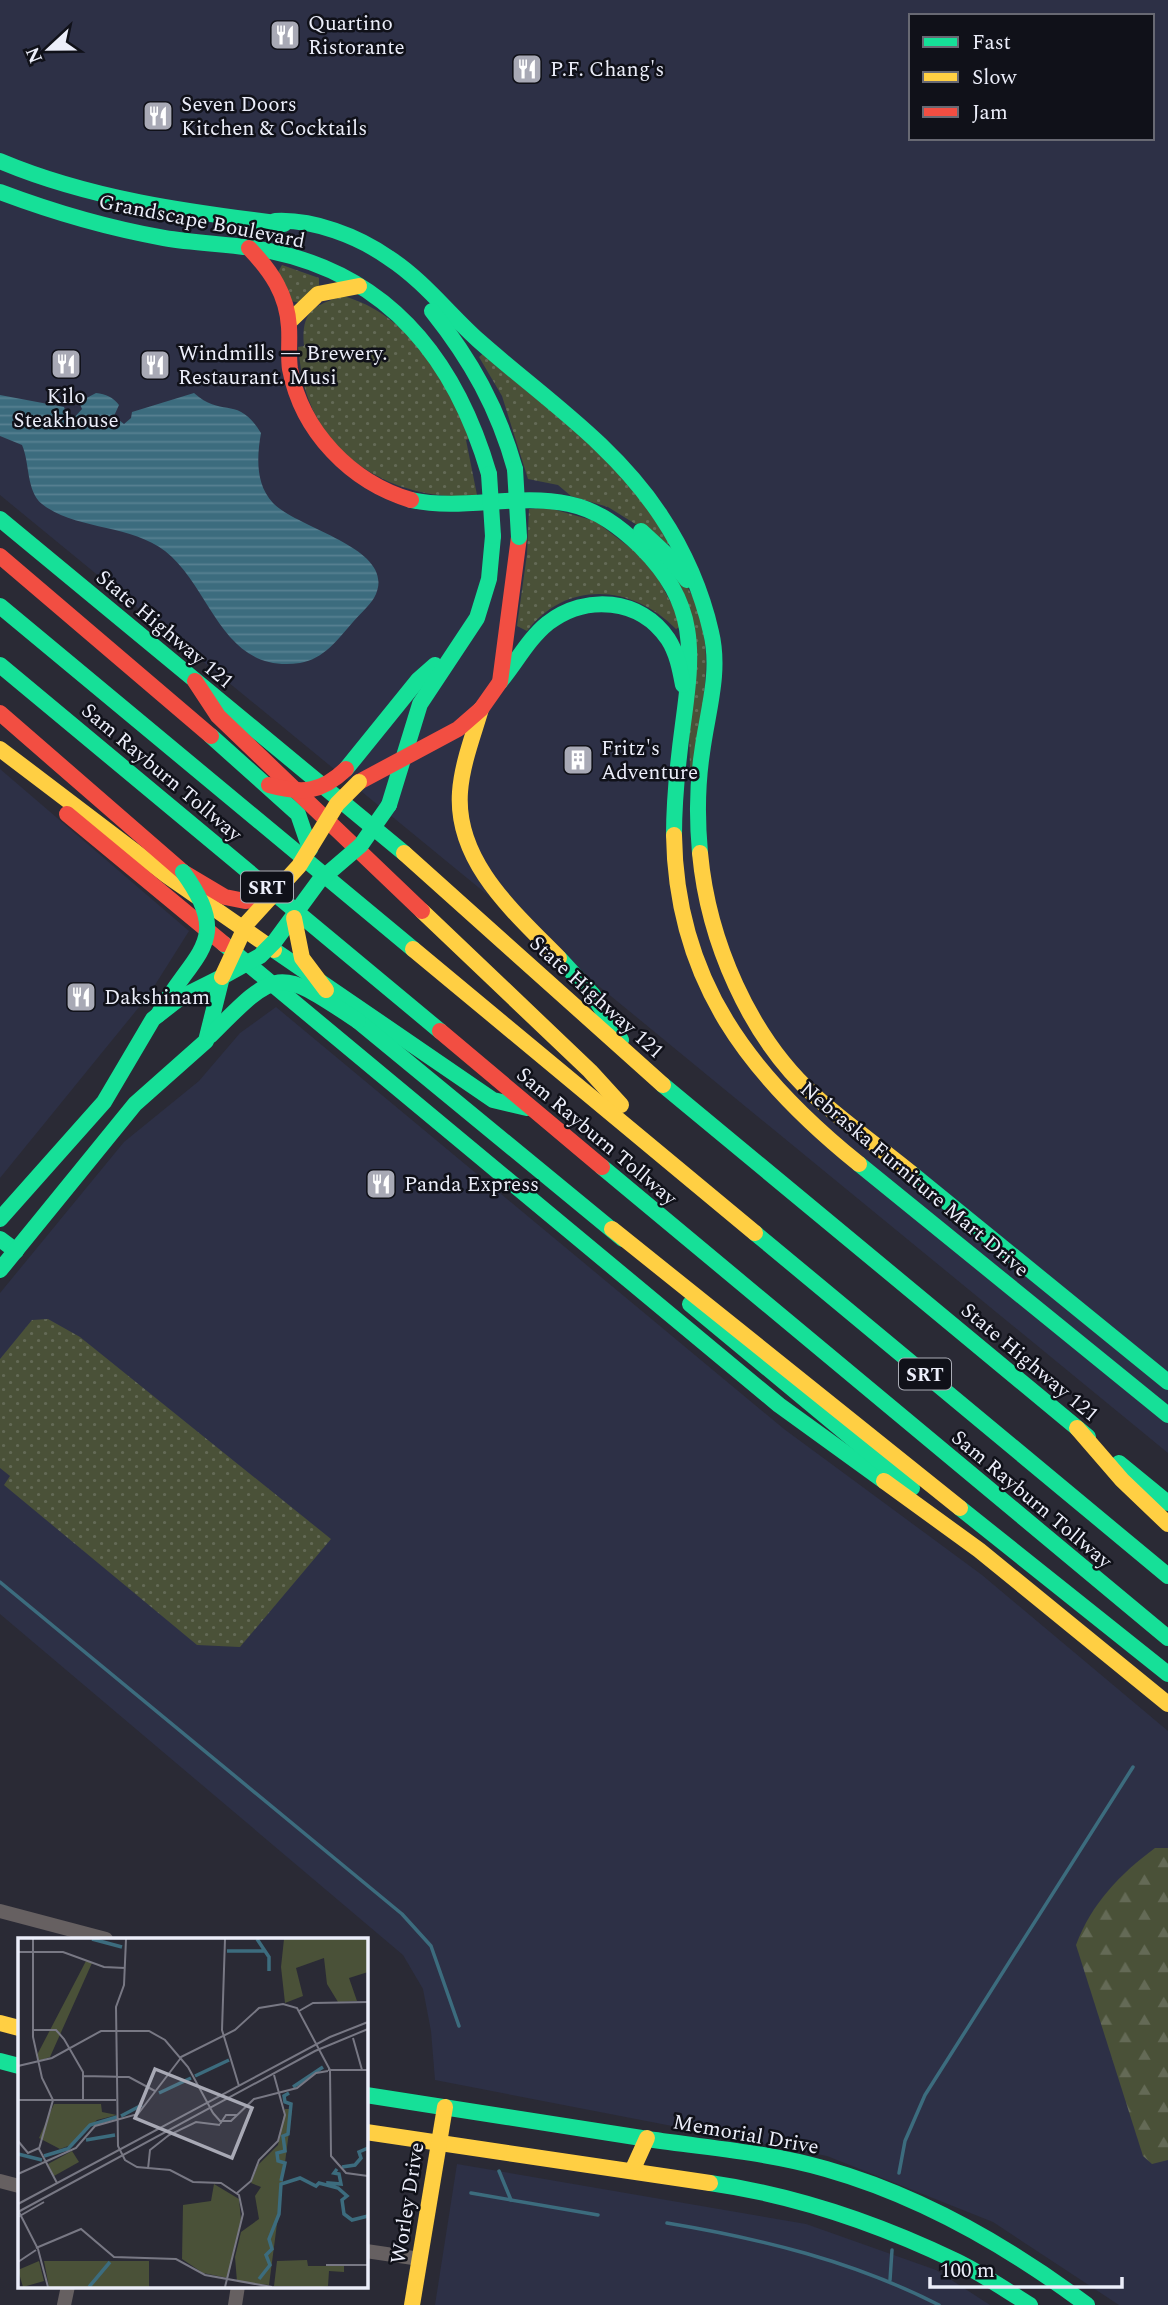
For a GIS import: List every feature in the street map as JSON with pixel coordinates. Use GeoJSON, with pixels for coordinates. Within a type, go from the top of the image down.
{"type":"FeatureCollection","features":[{"type":"Feature","properties":{"kind":"main road","name":"Grandscape Boulevard"},"geometry":{"type":"LineString","coordinates":[[0,161],[38,177],[171,210],[275,221],[344,247],[384,269],[431,311],[469,357],[494,401],[515,469],[519,537],[500,682],[481,709],[438,743],[359,782],[337,804],[299,866],[247,923],[222,977],[209,1036]]}},
{"type":"Feature","properties":{"kind":"main road","name":"Grandscape Boulevard"},"geometry":{"type":"LineString","coordinates":[[0,192],[98,225],[167,238],[286,254],[321,267],[359,286],[407,322],[439,358],[473,418],[489,474],[493,536],[489,579],[477,618],[420,704],[388,805],[361,845],[319,881],[294,918],[260,956],[195,989],[153,1021]]}},
{"type":"Feature","properties":{"kind":"main road","name":"Nebraska Furniture Mart Drive"},"geometry":{"type":"LineString","coordinates":[[275,221],[297,220],[310,224],[390,258],[475,338],[617,458],[643,488],[687,560],[714,652],[713,690],[699,766],[701,865],[710,914],[748,1008],[782,1058],[813,1094],[1168,1382]]}},
{"type":"Feature","properties":{"kind":"main road","name":"Nebraska Furniture Mart Drive"},"geometry":{"type":"LineString","coordinates":[[249,248],[278,282],[289,322],[290,371],[304,409],[327,446],[355,473],[388,493],[426,503],[445,505],[539,500],[598,513],[657,564],[682,609],[691,636],[694,664],[685,697],[676,787],[677,880],[686,925],[699,966],[728,1025],[783,1098],[835,1145],[1168,1415]]}},
{"type":"Feature","properties":{"kind":"main road"},"geometry":{"type":"LineString","coordinates":[[289,322],[318,293],[359,286]]}},
{"type":"Feature","properties":{"kind":"main road"},"geometry":{"type":"LineString","coordinates":[[598,513],[622,519],[643,533],[667,555],[702,604]]}},
{"type":"Feature","properties":{"kind":"main road","name":"State Highway 121"},"geometry":{"type":"LineString","coordinates":[[0,519],[416,863],[635,1062],[1168,1503]]}},
{"type":"Feature","properties":{"kind":"main road"},"geometry":{"type":"LineString","coordinates":[[0,556],[269,785],[298,814],[310,849]]}},
{"type":"Feature","properties":{"kind":"main road"},"geometry":{"type":"LineString","coordinates":[[500,682],[549,622],[569,609],[591,603],[616,602],[639,611],[659,626],[674,644],[681,664],[685,697]]}},
{"type":"Feature","properties":{"kind":"main road","name":"Sam Rayburn Tollway"},"geometry":{"type":"LineString","coordinates":[[0,606],[1168,1576]]}},
{"type":"Feature","properties":{"kind":"main road"},"geometry":{"type":"LineString","coordinates":[[269,785],[297,794],[318,792],[333,783],[418,680],[452,652]]}},
{"type":"Feature","properties":{"kind":"main road","name":"Sam Rayburn Tollway"},"geometry":{"type":"LineString","coordinates":[[0,664],[1168,1638]]}},
{"type":"Feature","properties":{"kind":"main road"},"geometry":{"type":"LineString","coordinates":[[195,681],[218,716],[590,1071],[683,1173]]}},
{"type":"Feature","properties":{"kind":"main road"},"geometry":{"type":"LineString","coordinates":[[481,709],[461,781],[460,807],[466,837],[475,861],[490,886],[593,995],[635,1062]]}},
{"type":"Feature","properties":{"kind":"main road"},"geometry":{"type":"LineString","coordinates":[[0,713],[183,872],[202,894],[211,923],[206,943],[164,1000],[123,1075],[103,1104],[0,1219]]}},
{"type":"Feature","properties":{"kind":"main road"},"geometry":{"type":"LineString","coordinates":[[0,750],[166,875],[493,1100],[534,1110]]}},
{"type":"Feature","properties":{"kind":"main road"},"geometry":{"type":"LineString","coordinates":[[0,759],[779,1405],[979,1550],[1168,1704]]}},
{"type":"Feature","properties":{"kind":"main road"},"geometry":{"type":"LineString","coordinates":[[183,872],[225,897],[245,901],[270,898]]}},
{"type":"Feature","properties":{"kind":"main road"},"geometry":{"type":"LineString","coordinates":[[294,918],[294,939],[306,971],[358,1021],[612,1229],[1168,1674]]}},
{"type":"Feature","properties":{"kind":"main road"},"geometry":{"type":"LineString","coordinates":[[1,1268],[135,1104],[195,1052],[253,995],[280,981],[297,982],[358,1021]]}},
{"type":"Feature","properties":{"kind":"main road"},"geometry":{"type":"LineString","coordinates":[[612,1229],[714,1327],[898,1475],[979,1550]]}},
{"type":"Feature","properties":{"kind":"main road"},"geometry":{"type":"LineString","coordinates":[[0,1239],[16,1251]]}},
{"type":"Feature","properties":{"kind":"main road"},"geometry":{"type":"LineString","coordinates":[[1077,1428],[1122,1480],[1168,1524]]}},
{"type":"Feature","properties":{"kind":"main road"},"geometry":{"type":"LineString","coordinates":[[0,2023],[18,2028]]}},
{"type":"Feature","properties":{"kind":"main road"},"geometry":{"type":"LineString","coordinates":[[0,2061],[18,2066]]}},
{"type":"Feature","properties":{"kind":"main road","name":"Memorial Drive"},"geometry":{"type":"LineString","coordinates":[[368,2095],[759,2154],[813,2166],[905,2199],[983,2235],[1050,2276],[1087,2305]]}},
{"type":"Feature","properties":{"kind":"main road","name":"Worley Drive"},"geometry":{"type":"LineString","coordinates":[[412,2305],[444,2107]]}},
{"type":"Feature","properties":{"kind":"main road"},"geometry":{"type":"LineString","coordinates":[[368,2132],[754,2189],[886,2230],[958,2262],[1030,2305]]}},
{"type":"Feature","properties":{"kind":"main road"},"geometry":{"type":"LineString","coordinates":[[632,2171],[647,2138]]}},
{"type":"Feature","properties":{"kind":"main road"},"geometry":{"type":"LineString","coordinates":[[647,2138],[651,2174]]}},
{"type":"Feature","properties":{"kind":"street"},"geometry":{"type":"LineString","coordinates":[[0,1911],[102,1938]]}},
{"type":"Feature","properties":{"kind":"street"},"geometry":{"type":"LineString","coordinates":[[0,2181],[18,2186]]}},
{"type":"Feature","properties":{"kind":"street"},"geometry":{"type":"LineString","coordinates":[[368,2251],[420,2259]]}},
{"type":"Feature","properties":{"kind":"shaded area"},"geometry":{"type":"Polygon","coordinates":[[[0,0],[1168,0],[1168,1453],[0,495],[0,0]]]}},
{"type":"Feature","properties":{"kind":"shaded area"},"geometry":{"type":"Polygon","coordinates":[[[96,393],[109,396],[117,402],[119,405],[114,416],[124,424],[131,418],[132,412],[194,393],[213,405],[244,414],[261,433],[259,470],[267,495],[286,513],[343,542],[373,566],[378,581],[372,601],[323,653],[300,663],[273,663],[252,655],[235,642],[181,567],[165,551],[136,536],[70,519],[42,504],[33,492],[22,445],[0,436],[0,395],[64,407],[67,416],[74,418],[82,409],[79,402],[96,393]]]}},
{"type":"Feature","properties":{"kind":"shaded area"},"geometry":{"type":"Polygon","coordinates":[[[0,769],[189,931],[148,996],[0,1178],[0,769]]]}},
{"type":"Feature","properties":{"kind":"shaded area"},"geometry":{"type":"Polygon","coordinates":[[[276,1007],[784,1429],[982,1575],[1168,1731],[1168,2305],[1119,2305],[993,2222],[827,2156],[435,2080],[431,2031],[423,1989],[403,1955],[0,1614],[0,1293],[124,1142],[199,1081],[240,1033],[276,1007]]]}},
{"type":"Feature","properties":{"kind":"shaded area"},"geometry":{"type":"Polygon","coordinates":[[[457,2164],[806,2224],[936,2270],[990,2305],[435,2305],[457,2164]]]}},
{"type":"Feature","properties":{"kind":"green space"},"geometry":{"type":"Polygon","coordinates":[[[282,265],[319,278],[319,288],[300,303],[291,301],[278,272],[282,265]]]}},
{"type":"Feature","properties":{"kind":"green space"},"geometry":{"type":"Polygon","coordinates":[[[343,296],[387,317],[406,333],[437,372],[471,438],[466,440],[477,495],[424,493],[375,475],[353,460],[334,442],[318,420],[305,389],[298,347],[304,346],[305,325],[311,312],[324,303],[343,296]]]}},
{"type":"Feature","properties":{"kind":"green space"},"geometry":{"type":"Polygon","coordinates":[[[486,351],[618,466],[674,548],[608,507],[571,496],[558,485],[528,479],[502,396],[479,357],[486,351]]]}},
{"type":"Feature","properties":{"kind":"green space"},"geometry":{"type":"Polygon","coordinates":[[[549,508],[595,521],[649,562],[683,625],[676,629],[659,614],[640,603],[600,594],[580,596],[561,603],[543,614],[527,631],[517,626],[527,554],[529,509],[549,508]]]}},
{"type":"Feature","properties":{"kind":"green space"},"geometry":{"type":"Polygon","coordinates":[[[649,543],[688,588],[698,609],[703,631],[706,677],[693,769],[690,768],[689,730],[696,644],[649,543]]]}},
{"type":"Feature","properties":{"kind":"green space"},"geometry":{"type":"Polygon","coordinates":[[[48,1319],[80,1337],[331,1539],[240,1647],[197,1645],[4,1485],[10,1476],[0,1468],[0,1359],[32,1320],[48,1319]]]}},
{"type":"Feature","properties":{"kind":"green space"},"geometry":{"type":"Polygon","coordinates":[[[1155,1848],[1168,1848],[1168,2160],[1152,2164],[1143,2156],[1076,1945],[1098,1903],[1130,1868],[1155,1848]]]}},
{"type":"Feature","properties":{"kind":"waterway"},"geometry":{"type":"LineString","coordinates":[[0,1582],[402,1914],[431,1946],[459,2026]]}},
{"type":"Feature","properties":{"kind":"waterway"},"geometry":{"type":"LineString","coordinates":[[899,2173],[905,2141],[925,2095],[1133,1767]]}},
{"type":"Feature","properties":{"kind":"waterway"},"geometry":{"type":"LineString","coordinates":[[499,2171],[511,2200]]}},
{"type":"Feature","properties":{"kind":"waterway"},"geometry":{"type":"LineString","coordinates":[[471,2193],[598,2215]]}},
{"type":"Feature","properties":{"kind":"waterway"},"geometry":{"type":"LineString","coordinates":[[667,2223],[806,2253],[874,2276],[939,2305]]}},
{"type":"Feature","properties":{"kind":"waterway"},"geometry":{"type":"LineString","coordinates":[[890,2280],[892,2250]]}},
{"type":"Feature","properties":{"kind":"traffic: fast"},"geometry":{"type":"LineString","coordinates":[[0,161],[69,185],[140,202],[284,224]]}},
{"type":"Feature","properties":{"kind":"traffic: fast"},"geometry":{"type":"LineString","coordinates":[[0,192],[81,219],[143,234],[270,251],[313,263],[351,281],[384,303],[412,330],[437,360],[458,395],[489,474]]}},
{"type":"Feature","properties":{"kind":"traffic: fast"},"geometry":{"type":"LineString","coordinates":[[275,221],[304,223],[335,230],[377,250],[401,267],[478,340],[599,443],[642,490],[661,516],[685,557],[707,617],[714,647],[714,678],[699,778],[700,853]]}},
{"type":"Feature","properties":{"kind":"traffic: fast"},"geometry":{"type":"LineString","coordinates":[[432,311],[471,366],[492,405],[515,469]]}},
{"type":"Feature","properties":{"kind":"traffic: fast"},"geometry":{"type":"LineString","coordinates":[[515,469],[519,537]]}},
{"type":"Feature","properties":{"kind":"traffic: fast"},"geometry":{"type":"LineString","coordinates":[[489,474],[493,536]]}},
{"type":"Feature","properties":{"kind":"traffic: fast"},"geometry":{"type":"LineString","coordinates":[[411,500],[450,504],[530,500],[580,507],[617,526],[660,568],[682,609],[689,651],[674,835]]}},
{"type":"Feature","properties":{"kind":"traffic: fast"},"geometry":{"type":"LineString","coordinates":[[0,519],[404,853]]}},
{"type":"Feature","properties":{"kind":"traffic: fast"},"geometry":{"type":"LineString","coordinates":[[641,531],[667,555],[687,580]]}},
{"type":"Feature","properties":{"kind":"traffic: fast"},"geometry":{"type":"LineString","coordinates":[[389,805],[420,704],[477,618],[489,579],[493,536]]}},
{"type":"Feature","properties":{"kind":"traffic: fast"},"geometry":{"type":"LineString","coordinates":[[500,682],[528,644],[548,623],[579,608],[612,605],[628,608],[656,625],[674,650],[683,685]]}},
{"type":"Feature","properties":{"kind":"traffic: fast"},"geometry":{"type":"LineString","coordinates":[[0,606],[413,949]]}},
{"type":"Feature","properties":{"kind":"traffic: fast"},"geometry":{"type":"LineString","coordinates":[[0,665],[440,1031]]}},
{"type":"Feature","properties":{"kind":"traffic: fast"},"geometry":{"type":"LineString","coordinates":[[346,769],[418,680],[435,665]]}},
{"type":"Feature","properties":{"kind":"traffic: fast"},"geometry":{"type":"LineString","coordinates":[[211,736],[298,814],[310,849]]}},
{"type":"Feature","properties":{"kind":"traffic: fast"},"geometry":{"type":"LineString","coordinates":[[222,977],[260,956],[275,941],[319,881],[361,845],[389,805]]}},
{"type":"Feature","properties":{"kind":"traffic: fast"},"geometry":{"type":"LineString","coordinates":[[158,1015],[195,961],[207,932],[206,915],[183,872]]}},
{"type":"Feature","properties":{"kind":"traffic: fast"},"geometry":{"type":"LineString","coordinates":[[224,944],[779,1405],[884,1481]]}},
{"type":"Feature","properties":{"kind":"traffic: fast"},"geometry":{"type":"LineString","coordinates":[[274,950],[493,1100],[527,1108]]}},
{"type":"Feature","properties":{"kind":"traffic: fast"},"geometry":{"type":"LineString","coordinates":[[559,958],[593,995],[621,1040]]}},
{"type":"Feature","properties":{"kind":"traffic: fast"},"geometry":{"type":"LineString","coordinates":[[0,1219],[104,1102],[153,1019],[180,998],[222,977]]}},
{"type":"Feature","properties":{"kind":"traffic: fast"},"geometry":{"type":"LineString","coordinates":[[0,1270],[135,1104],[206,1041],[222,977]]}},
{"type":"Feature","properties":{"kind":"traffic: fast"},"geometry":{"type":"LineString","coordinates":[[210,1036],[251,997],[280,982],[311,991],[358,1021]]}},
{"type":"Feature","properties":{"kind":"traffic: fast"},"geometry":{"type":"LineString","coordinates":[[358,1021],[623,1239]]}},
{"type":"Feature","properties":{"kind":"traffic: fast"},"geometry":{"type":"LineString","coordinates":[[663,1085],[1088,1437]]}},
{"type":"Feature","properties":{"kind":"traffic: fast"},"geometry":{"type":"LineString","coordinates":[[859,1164],[1168,1415]]}},
{"type":"Feature","properties":{"kind":"traffic: fast"},"geometry":{"type":"LineString","coordinates":[[602,1167],[1168,1638]]}},
{"type":"Feature","properties":{"kind":"traffic: fast"},"geometry":{"type":"LineString","coordinates":[[911,1173],[1168,1382]]}},
{"type":"Feature","properties":{"kind":"traffic: fast"},"geometry":{"type":"LineString","coordinates":[[755,1233],[1168,1576]]}},
{"type":"Feature","properties":{"kind":"traffic: fast"},"geometry":{"type":"LineString","coordinates":[[0,1239],[16,1251]]}},
{"type":"Feature","properties":{"kind":"traffic: fast"},"geometry":{"type":"LineString","coordinates":[[690,1304],[912,1488]]}},
{"type":"Feature","properties":{"kind":"traffic: fast"},"geometry":{"type":"LineString","coordinates":[[1119,1463],[1168,1503]]}},
{"type":"Feature","properties":{"kind":"traffic: fast"},"geometry":{"type":"LineString","coordinates":[[960,1508],[1168,1674]]}},
{"type":"Feature","properties":{"kind":"traffic: fast"},"geometry":{"type":"LineString","coordinates":[[0,2061],[18,2066]]}},
{"type":"Feature","properties":{"kind":"traffic: fast"},"geometry":{"type":"LineString","coordinates":[[368,2095],[760,2154],[826,2169],[896,2193],[930,2208],[995,2243],[1087,2305]]}},
{"type":"Feature","properties":{"kind":"traffic: fast"},"geometry":{"type":"LineString","coordinates":[[710,2183],[773,2195],[866,2223],[956,2261],[1030,2305]]}},
{"type":"Feature","properties":{"kind":"traffic: slow"},"geometry":{"type":"LineString","coordinates":[[289,322],[318,294],[359,286]]}},
{"type":"Feature","properties":{"kind":"traffic: slow"},"geometry":{"type":"LineString","coordinates":[[481,709],[461,782],[461,817],[467,841],[491,884],[559,958]]}},
{"type":"Feature","properties":{"kind":"traffic: slow"},"geometry":{"type":"LineString","coordinates":[[0,749],[166,875],[274,950]]}},
{"type":"Feature","properties":{"kind":"traffic: slow"},"geometry":{"type":"LineString","coordinates":[[222,977],[247,923],[299,866],[337,804],[359,782]]}},
{"type":"Feature","properties":{"kind":"traffic: slow"},"geometry":{"type":"LineString","coordinates":[[674,835],[678,887],[688,936],[705,980],[726,1021],[753,1060],[784,1096],[859,1164]]}},
{"type":"Feature","properties":{"kind":"traffic: slow"},"geometry":{"type":"LineString","coordinates":[[404,853],[663,1085]]}},
{"type":"Feature","properties":{"kind":"traffic: slow"},"geometry":{"type":"LineString","coordinates":[[700,853],[712,919],[722,953],[752,1016],[770,1045],[791,1072],[815,1096],[911,1173]]}},
{"type":"Feature","properties":{"kind":"traffic: slow"},"geometry":{"type":"LineString","coordinates":[[422,911],[590,1071],[621,1105]]}},
{"type":"Feature","properties":{"kind":"traffic: slow"},"geometry":{"type":"LineString","coordinates":[[294,918],[302,958],[326,990]]}},
{"type":"Feature","properties":{"kind":"traffic: slow"},"geometry":{"type":"LineString","coordinates":[[413,949],[755,1233]]}},
{"type":"Feature","properties":{"kind":"traffic: slow"},"geometry":{"type":"LineString","coordinates":[[612,1229],[960,1508]]}},
{"type":"Feature","properties":{"kind":"traffic: slow"},"geometry":{"type":"LineString","coordinates":[[1077,1428],[1122,1480],[1168,1524]]}},
{"type":"Feature","properties":{"kind":"traffic: slow"},"geometry":{"type":"LineString","coordinates":[[884,1481],[979,1550],[1168,1704]]}},
{"type":"Feature","properties":{"kind":"traffic: slow"},"geometry":{"type":"LineString","coordinates":[[0,2023],[18,2028]]}},
{"type":"Feature","properties":{"kind":"traffic: slow"},"geometry":{"type":"LineString","coordinates":[[412,2305],[445,2107]]}},
{"type":"Feature","properties":{"kind":"traffic: slow"},"geometry":{"type":"LineString","coordinates":[[368,2132],[710,2183]]}},
{"type":"Feature","properties":{"kind":"traffic: slow"},"geometry":{"type":"LineString","coordinates":[[632,2171],[647,2138]]}},
{"type":"Feature","properties":{"kind":"traffic: jam"},"geometry":{"type":"LineString","coordinates":[[249,248],[271,274],[285,304],[289,327],[290,369],[296,392],[318,433],[333,451],[368,481],[411,500]]}},
{"type":"Feature","properties":{"kind":"traffic: jam"},"geometry":{"type":"LineString","coordinates":[[359,782],[458,729],[481,709],[500,682],[519,537]]}},
{"type":"Feature","properties":{"kind":"traffic: jam"},"geometry":{"type":"LineString","coordinates":[[0,556],[211,736]]}},
{"type":"Feature","properties":{"kind":"traffic: jam"},"geometry":{"type":"LineString","coordinates":[[195,681],[218,716],[422,911]]}},
{"type":"Feature","properties":{"kind":"traffic: jam"},"geometry":{"type":"LineString","coordinates":[[0,713],[183,872],[225,897],[245,901],[270,898]]}},
{"type":"Feature","properties":{"kind":"traffic: jam"},"geometry":{"type":"LineString","coordinates":[[269,785],[291,790],[310,789],[328,783],[346,769]]}},
{"type":"Feature","properties":{"kind":"traffic: jam"},"geometry":{"type":"LineString","coordinates":[[67,814],[224,944]]}},
{"type":"Feature","properties":{"kind":"traffic: jam"},"geometry":{"type":"LineString","coordinates":[[440,1031],[602,1167]]}},
{"type":"Feature","properties":{"kind":"place","name":"Quartino Ristorante"},"geometry":{"type":"Point","coordinates":[285,35]}},
{"type":"Feature","properties":{"kind":"place","name":"P.F. Chang's"},"geometry":{"type":"Point","coordinates":[527,69]}},
{"type":"Feature","properties":{"kind":"place","name":"Seven Doors Kitchen & Cocktails"},"geometry":{"type":"Point","coordinates":[158,116]}},
{"type":"Feature","properties":{"kind":"place","name":"Kilo Steakhouse"},"geometry":{"type":"Point","coordinates":[66,364]}},
{"type":"Feature","properties":{"kind":"place","name":"Windmills — Brewery. Restaurant. Musi"},"geometry":{"type":"Point","coordinates":[155,365]}},
{"type":"Feature","properties":{"kind":"place","name":"Fritz's Adventure"},"geometry":{"type":"Point","coordinates":[578,760]}},
{"type":"Feature","properties":{"kind":"place","name":"Dakshinam"},"geometry":{"type":"Point","coordinates":[81,997]}},
{"type":"Feature","properties":{"kind":"place","name":"Panda Express"},"geometry":{"type":"Point","coordinates":[381,1184]}}]}
